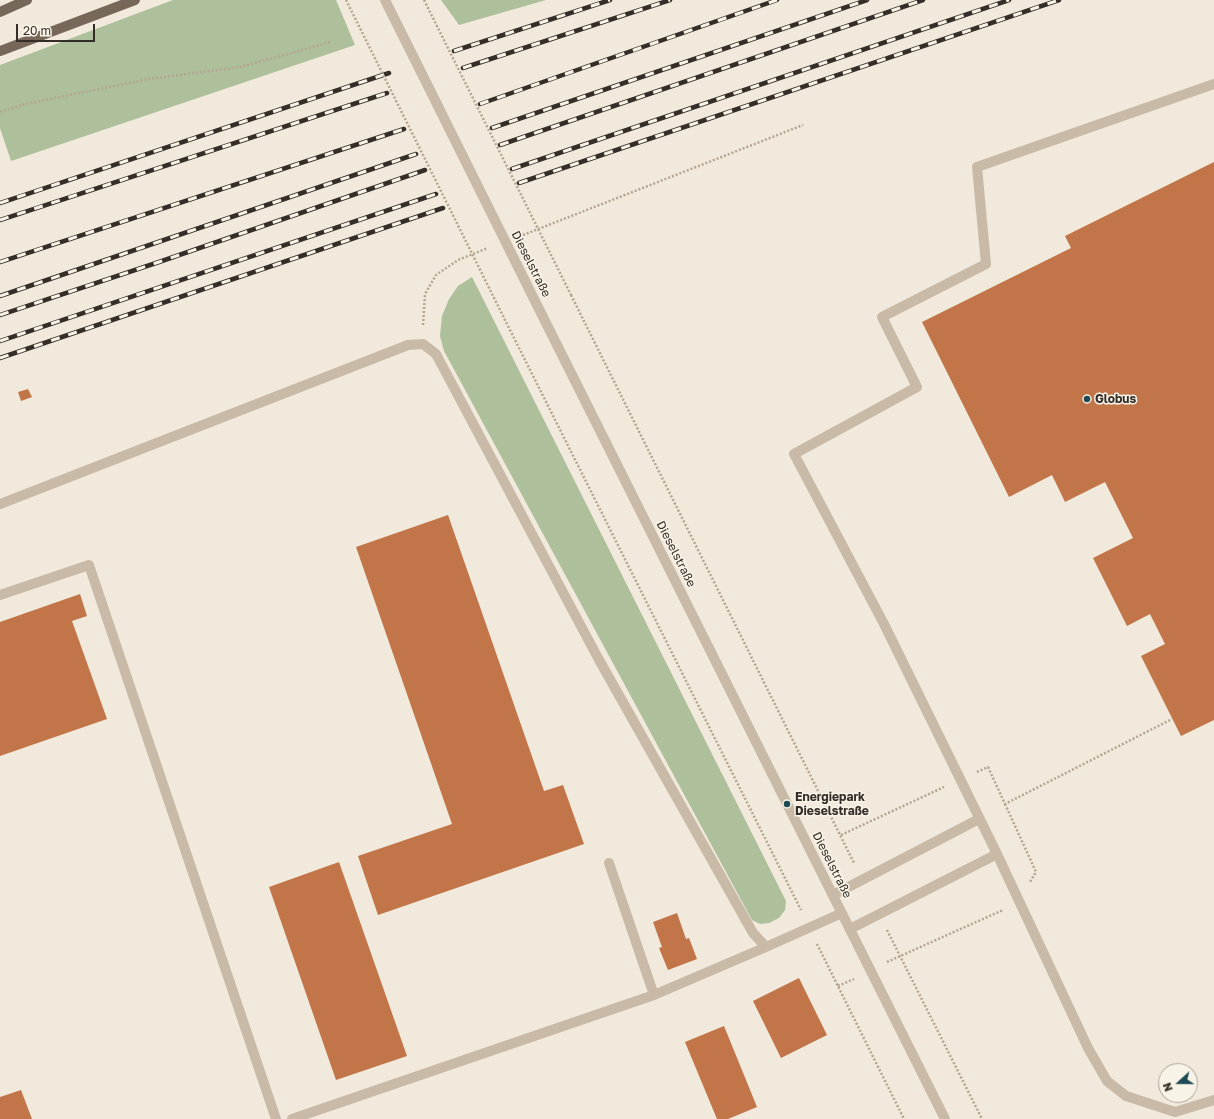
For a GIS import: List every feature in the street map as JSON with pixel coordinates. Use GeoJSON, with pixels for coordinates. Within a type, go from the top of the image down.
{"type":"FeatureCollection","features":[{"type":"Feature","properties":{"kind":"main road"},"geometry":{"type":"LineString","coordinates":[[0,12],[27,0]]}},
{"type":"Feature","properties":{"kind":"main road"},"geometry":{"type":"LineString","coordinates":[[0,51],[135,0]]}},
{"type":"Feature","properties":{"kind":"street","name":"Dieselstraße"},"geometry":{"type":"LineString","coordinates":[[385,0],[945,1119]]}},
{"type":"Feature","properties":{"kind":"street"},"geometry":{"type":"LineString","coordinates":[[1214,84],[977,167],[986,264],[882,317],[917,388],[794,454],[884,624],[959,780],[997,854],[1088,1048],[1107,1081],[1126,1096],[1175,1112],[1214,1100]]}},
{"type":"Feature","properties":{"kind":"street"},"geometry":{"type":"LineString","coordinates":[[0,504],[408,345],[424,344],[436,354],[598,658],[753,933],[766,947]]}},
{"type":"Feature","properties":{"kind":"street"},"geometry":{"type":"LineString","coordinates":[[0,595],[89,565],[276,1119]]}},
{"type":"Feature","properties":{"kind":"street"},"geometry":{"type":"LineString","coordinates":[[833,895],[980,819]]}},
{"type":"Feature","properties":{"kind":"street"},"geometry":{"type":"LineString","coordinates":[[850,929],[997,854]]}},
{"type":"Feature","properties":{"kind":"street"},"geometry":{"type":"LineString","coordinates":[[609,863],[654,995]]}},
{"type":"Feature","properties":{"kind":"street"},"geometry":{"type":"LineString","coordinates":[[292,1119],[654,995],[842,913]]}},
{"type":"Feature","properties":{"kind":"path"},"geometry":{"type":"LineString","coordinates":[[346,0],[904,1119]]}},
{"type":"Feature","properties":{"kind":"path"},"geometry":{"type":"LineString","coordinates":[[424,0],[863,880]]}},
{"type":"Feature","properties":{"kind":"path"},"geometry":{"type":"LineString","coordinates":[[0,112],[25,104],[149,79],[240,67],[331,42]]}},
{"type":"Feature","properties":{"kind":"path"},"geometry":{"type":"LineString","coordinates":[[517,237],[803,125]]}},
{"type":"Feature","properties":{"kind":"path"},"geometry":{"type":"LineString","coordinates":[[424,344],[422,320],[425,294],[436,275],[458,260],[495,246]]}},
{"type":"Feature","properties":{"kind":"path"},"geometry":{"type":"LineString","coordinates":[[1005,804],[1172,719]]}},
{"type":"Feature","properties":{"kind":"path"},"geometry":{"type":"LineString","coordinates":[[838,986],[1019,902],[1036,872],[988,767],[841,835]]}},
{"type":"Feature","properties":{"kind":"path"},"geometry":{"type":"LineString","coordinates":[[880,915],[982,1119]]}},
{"type":"Feature","properties":{"kind":"green space"},"geometry":{"type":"Polygon","coordinates":[[[173,0],[336,0],[355,45],[11,161],[0,128],[0,65],[173,0]]]}},
{"type":"Feature","properties":{"kind":"green space"},"geometry":{"type":"Polygon","coordinates":[[[441,0],[546,0],[459,25],[441,0]]]}},
{"type":"Feature","properties":{"kind":"green space"},"geometry":{"type":"Polygon","coordinates":[[[472,277],[786,901],[785,910],[779,918],[769,923],[760,924],[752,920],[444,351],[440,336],[442,316],[449,299],[458,286],[472,277]]]}},
{"type":"Feature","properties":{"kind":"building","name":"Globus"},"geometry":{"type":"Polygon","coordinates":[[[1214,162],[1214,720],[1181,736],[1141,656],[1165,644],[1150,614],[1127,626],[1093,558],[1133,538],[1105,482],[1065,502],[1052,475],[1009,497],[922,322],[1071,248],[1065,236],[1214,162]]]}},
{"type":"Feature","properties":{"kind":"building"},"geometry":{"type":"Polygon","coordinates":[[[28,389],[32,397],[21,401],[18,392],[28,389]]]}},
{"type":"Feature","properties":{"kind":"building"},"geometry":{"type":"Polygon","coordinates":[[[448,515],[544,791],[563,785],[584,844],[378,915],[358,856],[452,824],[356,547],[448,515]]]}},
{"type":"Feature","properties":{"kind":"building"},"geometry":{"type":"Polygon","coordinates":[[[80,594],[87,616],[72,621],[107,719],[0,756],[0,622],[80,594]]]}},
{"type":"Feature","properties":{"kind":"building"},"geometry":{"type":"Polygon","coordinates":[[[339,862],[407,1056],[336,1080],[269,887],[339,862]]]}},
{"type":"Feature","properties":{"kind":"building"},"geometry":{"type":"Polygon","coordinates":[[[677,913],[686,939],[689,938],[697,959],[668,970],[659,948],[662,947],[653,922],[677,913]]]}},
{"type":"Feature","properties":{"kind":"building"},"geometry":{"type":"Polygon","coordinates":[[[799,978],[827,1035],[781,1058],[753,1001],[799,978]]]}},
{"type":"Feature","properties":{"kind":"building"},"geometry":{"type":"Polygon","coordinates":[[[724,1026],[757,1107],[728,1119],[717,1119],[685,1042],[724,1026]]]}},
{"type":"Feature","properties":{"kind":"building"},"geometry":{"type":"Polygon","coordinates":[[[21,1090],[32,1119],[0,1119],[0,1097],[21,1090]]]}},
{"type":"Feature","properties":{"kind":"railway"},"geometry":{"type":"LineString","coordinates":[[454,51],[610,0]]}},
{"type":"Feature","properties":{"kind":"railway"},"geometry":{"type":"LineString","coordinates":[[463,68],[670,0]]}},
{"type":"Feature","properties":{"kind":"railway"},"geometry":{"type":"LineString","coordinates":[[480,104],[777,0]]}},
{"type":"Feature","properties":{"kind":"railway"},"geometry":{"type":"LineString","coordinates":[[492,128],[867,0]]}},
{"type":"Feature","properties":{"kind":"railway"},"geometry":{"type":"LineString","coordinates":[[500,145],[923,0]]}},
{"type":"Feature","properties":{"kind":"railway"},"geometry":{"type":"LineString","coordinates":[[512,169],[1009,0]]}},
{"type":"Feature","properties":{"kind":"railway"},"geometry":{"type":"LineString","coordinates":[[519,183],[1059,0]]}},
{"type":"Feature","properties":{"kind":"railway"},"geometry":{"type":"LineString","coordinates":[[0,203],[389,73]]}},
{"type":"Feature","properties":{"kind":"railway"},"geometry":{"type":"LineString","coordinates":[[0,220],[387,93]]}},
{"type":"Feature","properties":{"kind":"railway"},"geometry":{"type":"LineString","coordinates":[[0,262],[404,129]]}},
{"type":"Feature","properties":{"kind":"railway"},"geometry":{"type":"LineString","coordinates":[[0,296],[416,154]]}},
{"type":"Feature","properties":{"kind":"railway"},"geometry":{"type":"LineString","coordinates":[[0,315],[425,170]]}},
{"type":"Feature","properties":{"kind":"railway"},"geometry":{"type":"LineString","coordinates":[[0,341],[436,194]]}},
{"type":"Feature","properties":{"kind":"railway"},"geometry":{"type":"LineString","coordinates":[[0,358],[443,208]]}},
{"type":"Feature","properties":{"kind":"place","name":"Globus"},"geometry":{"type":"Point","coordinates":[1087,399]}},
{"type":"Feature","properties":{"kind":"place","name":"Energiepark Dieselstraße"},"geometry":{"type":"Point","coordinates":[787,804]}}]}
